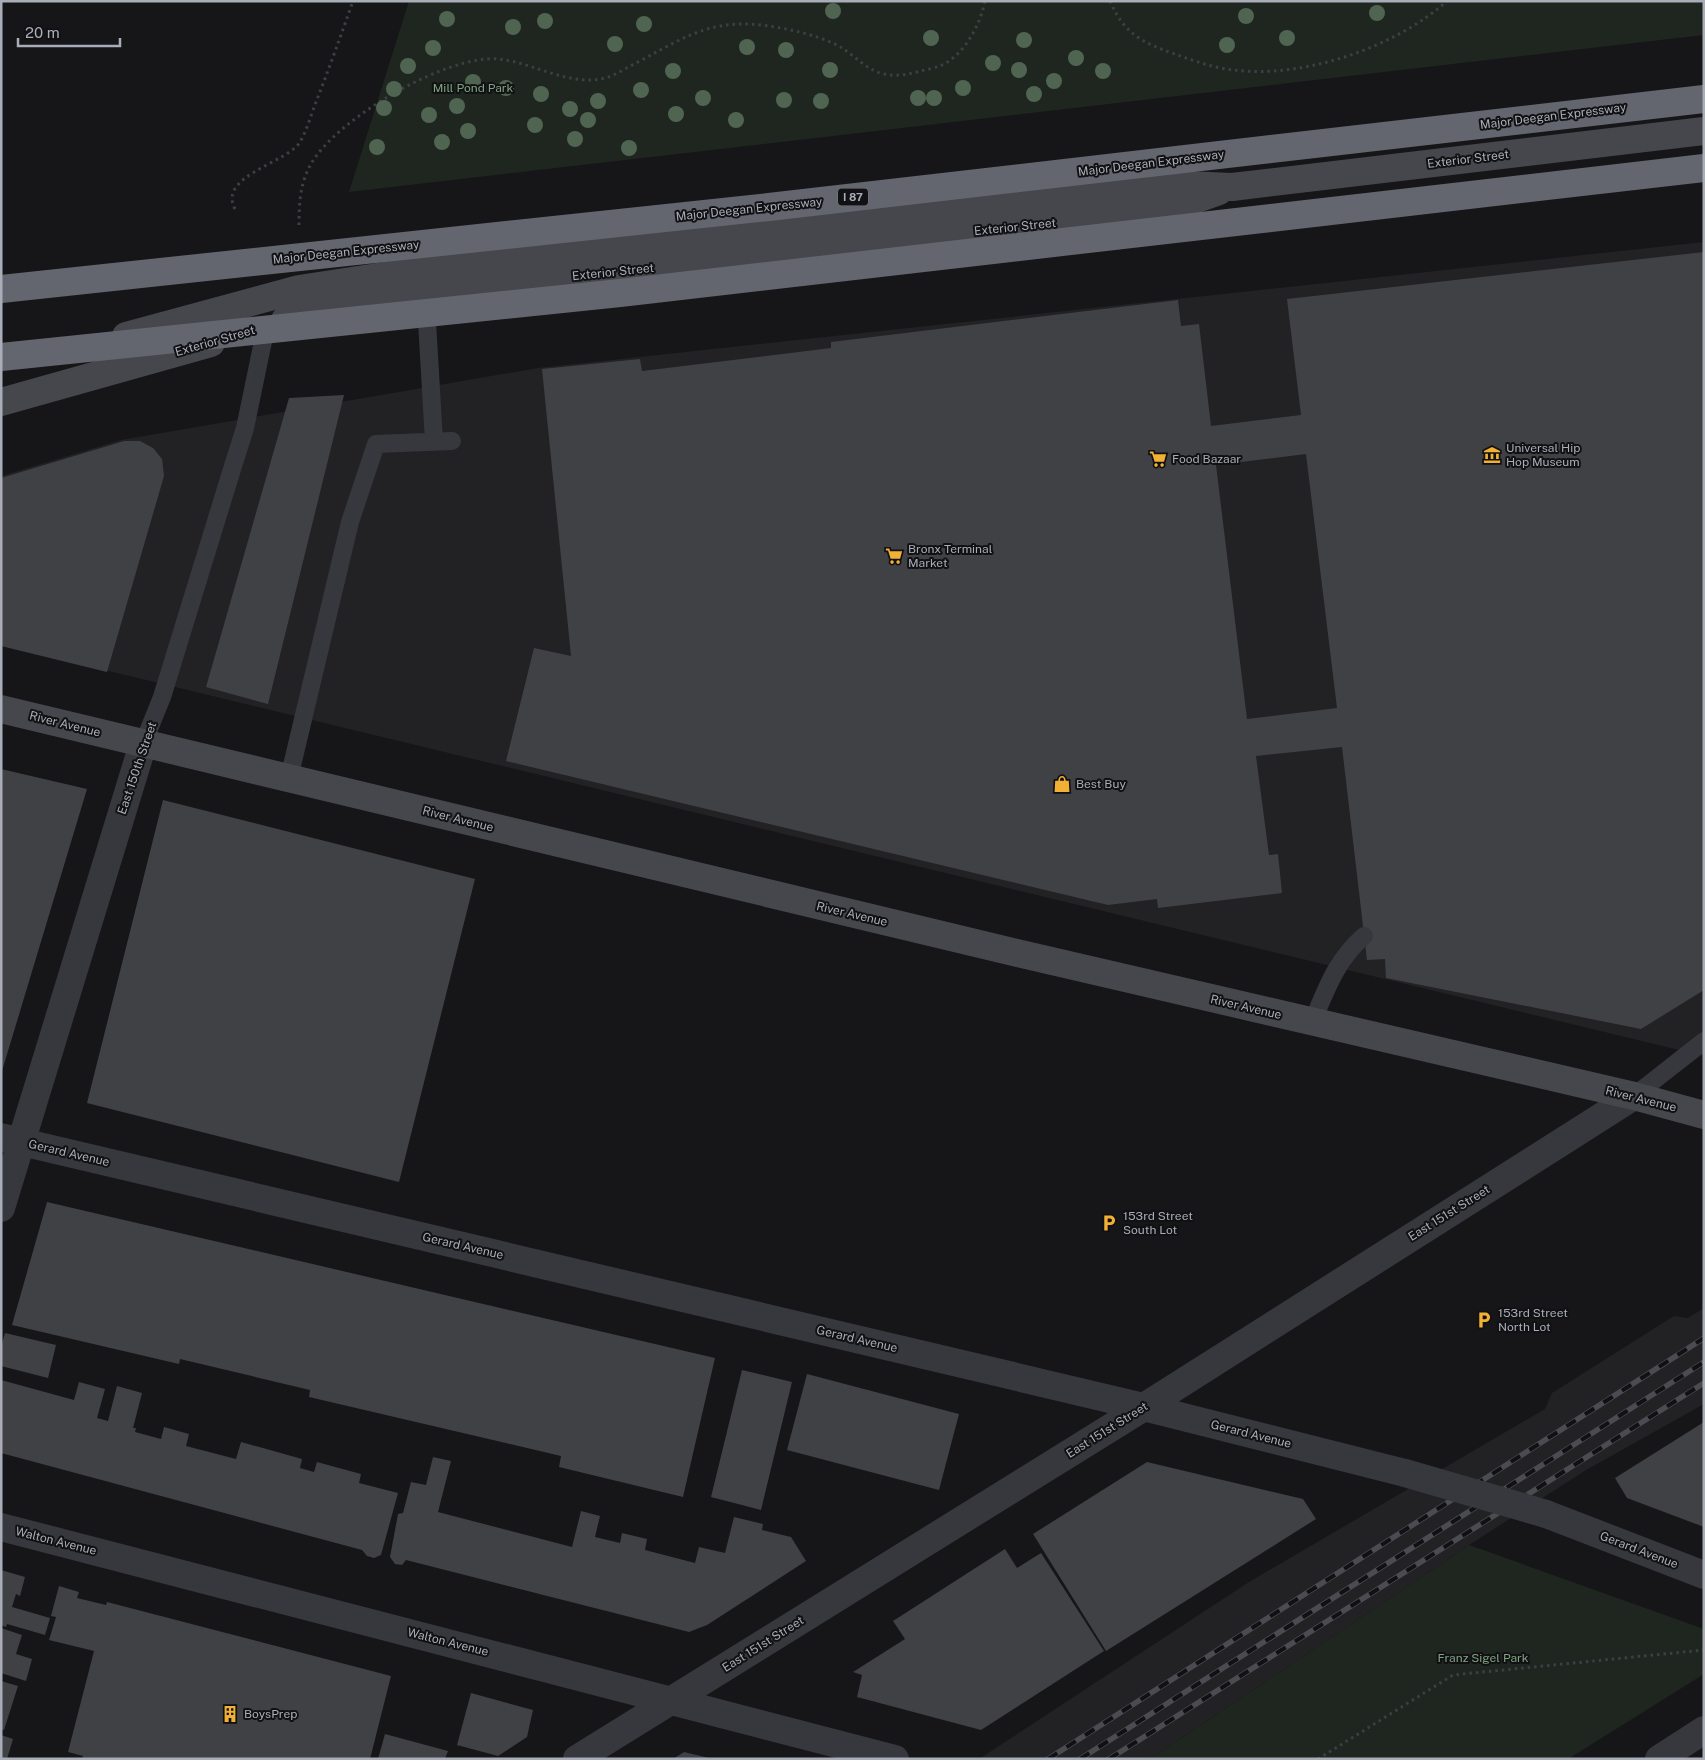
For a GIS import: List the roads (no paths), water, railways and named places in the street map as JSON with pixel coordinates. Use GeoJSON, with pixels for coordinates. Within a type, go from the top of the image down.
{"type":"FeatureCollection","features":[{"type":"Feature","properties":{"kind":"highway","name":"Major Deegan Expressway"},"geometry":{"type":"LineString","coordinates":[[1,289],[759,208],[1704,98]]}},
{"type":"Feature","properties":{"kind":"highway"},"geometry":{"type":"LineString","coordinates":[[1,357],[620,293],[1704,168]]}},
{"type":"Feature","properties":{"kind":"main road","name":"Exterior Street"},"geometry":{"type":"LineString","coordinates":[[1,370],[299,289],[424,282],[1166,210],[1232,187],[1704,131]]}},
{"type":"Feature","properties":{"kind":"main road","name":"Exterior Street"},"geometry":{"type":"LineString","coordinates":[[1,402],[266,327],[308,312],[424,282]]}},
{"type":"Feature","properties":{"kind":"main road","name":"River Avenue"},"geometry":{"type":"LineString","coordinates":[[1,708],[144,744],[1312,1023],[1634,1096],[1704,1115]]}},
{"type":"Feature","properties":{"kind":"street","name":"East 150th Street"},"geometry":{"type":"LineString","coordinates":[[1,1208],[11,1139],[144,744]]}},
{"type":"Feature","properties":{"kind":"street","name":"East 151st Street"},"geometry":{"type":"LineString","coordinates":[[577,1759],[1144,1407],[1634,1096]]}},
{"type":"Feature","properties":{"kind":"street","name":"Gerard Avenue"},"geometry":{"type":"LineString","coordinates":[[11,1139],[1144,1407],[1405,1472],[1546,1514],[1704,1575]]}},
{"type":"Feature","properties":{"kind":"street","name":"Walton Avenue"},"geometry":{"type":"LineString","coordinates":[[1,1527],[674,1700],[895,1759]]}},
{"type":"Feature","properties":{"kind":"street"},"geometry":{"type":"LineString","coordinates":[[1659,1759],[1704,1730]]}},
{"type":"Feature","properties":{"kind":"lane"},"geometry":{"type":"LineString","coordinates":[[289,778],[350,522],[376,444],[443,441],[424,282]]}},
{"type":"Feature","properties":{"kind":"lane","name":"East 150th Street"},"geometry":{"type":"LineString","coordinates":[[144,744],[162,697],[242,438],[266,327]]}},
{"type":"Feature","properties":{"kind":"lane"},"geometry":{"type":"LineString","coordinates":[[1312,1023],[1334,969],[1348,949],[1364,936]]}},
{"type":"Feature","properties":{"kind":"lane"},"geometry":{"type":"LineString","coordinates":[[1634,1096],[1704,1041]]}},
{"type":"Feature","properties":{"kind":"railway"},"geometry":{"type":"LineString","coordinates":[[1048,1759],[1704,1338]]}},
{"type":"Feature","properties":{"kind":"railway"},"geometry":{"type":"LineString","coordinates":[[1080,1759],[1704,1362]]}},
{"type":"Feature","properties":{"kind":"railway"},"geometry":{"type":"LineString","coordinates":[[1109,1759],[1704,1383]]}},
{"type":"Feature","properties":{"kind":"place","name":"Universal Hip Hop Museum"},"geometry":{"type":"Point","coordinates":[1492,455]}},
{"type":"Feature","properties":{"kind":"place","name":"Food Bazaar"},"geometry":{"type":"Point","coordinates":[1158,459]}},
{"type":"Feature","properties":{"kind":"place","name":"Bronx Terminal Market"},"geometry":{"type":"Point","coordinates":[894,556]}},
{"type":"Feature","properties":{"kind":"place","name":"Best Buy"},"geometry":{"type":"Point","coordinates":[1062,784]}},
{"type":"Feature","properties":{"kind":"place","name":"153rd Street South Lot"},"geometry":{"type":"Point","coordinates":[1109,1223]}},
{"type":"Feature","properties":{"kind":"place","name":"153rd Street North Lot"},"geometry":{"type":"Point","coordinates":[1484,1320]}},
{"type":"Feature","properties":{"kind":"place","name":"BoysPrep"},"geometry":{"type":"Point","coordinates":[230,1714]}},
{"type":"Feature","properties":{"kind":"park label","name":"Mill Pond Park"},"geometry":{"type":"Point","coordinates":[473,88]}},
{"type":"Feature","properties":{"kind":"park label","name":"Franz Sigel Park"},"geometry":{"type":"Point","coordinates":[1483,1658]}}]}
